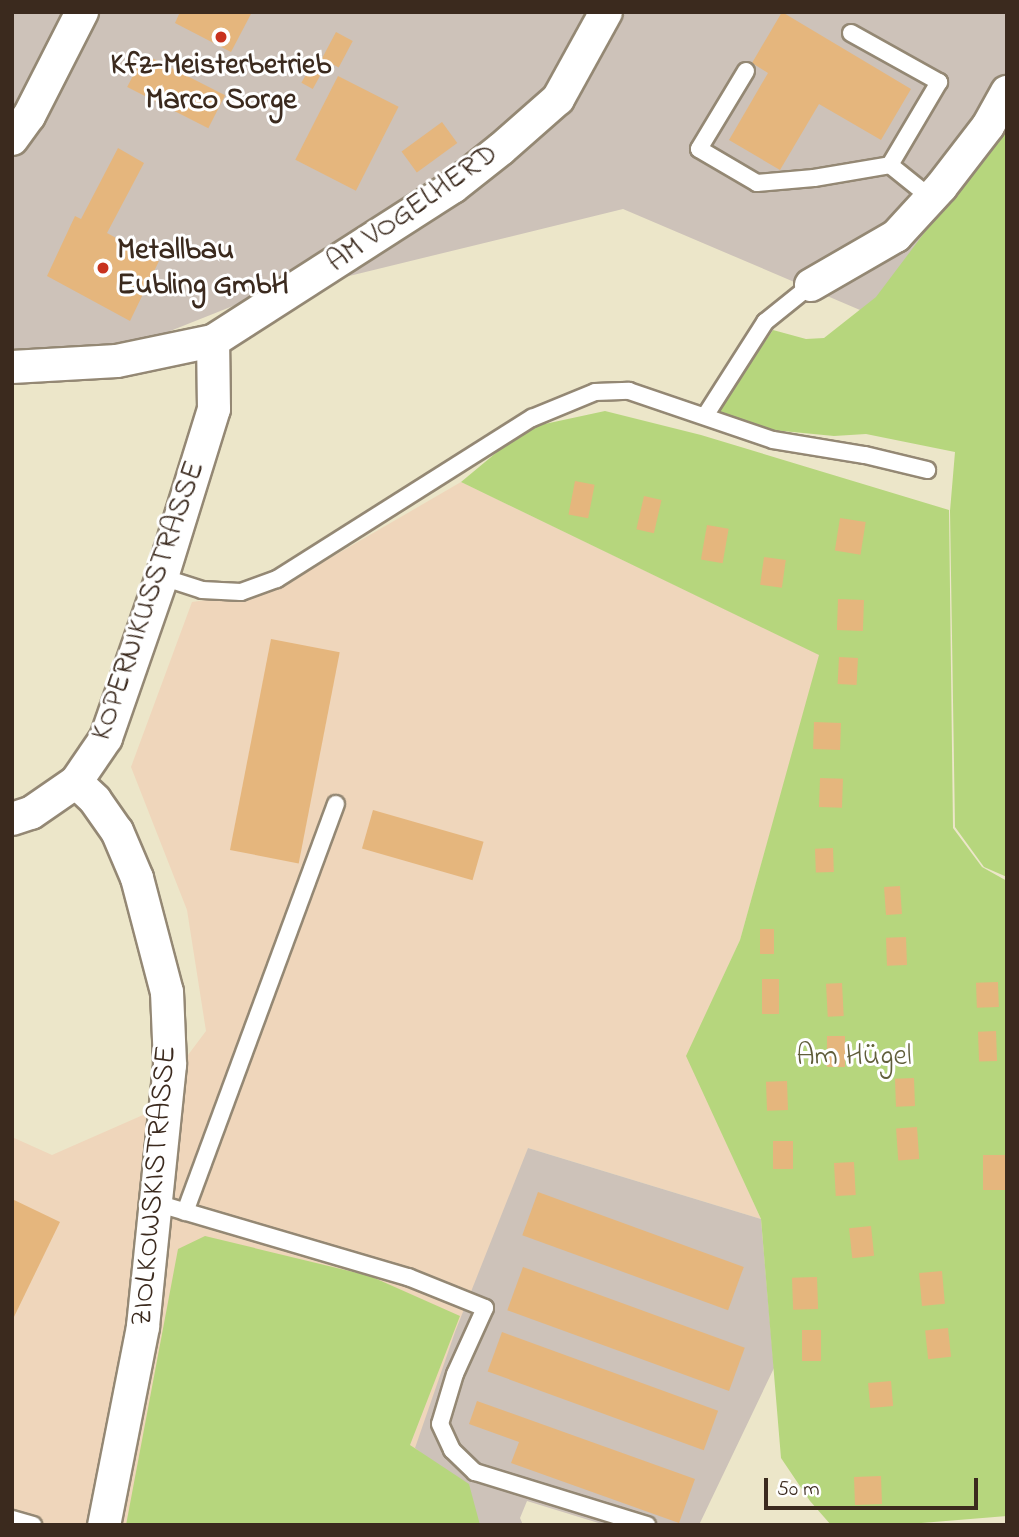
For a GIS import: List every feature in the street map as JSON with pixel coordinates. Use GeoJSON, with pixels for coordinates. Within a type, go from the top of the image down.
{"type":"FeatureCollection","features":[{"type":"Feature","properties":{"kind":"street"},"geometry":{"type":"LineString","coordinates":[[12,139],[29,116],[82,12]]}},
{"type":"Feature","properties":{"kind":"street","name":"AM VOGELHERD"},"geometry":{"type":"LineString","coordinates":[[213,341],[453,187],[500,149],[558,99],[606,12]]}},
{"type":"Feature","properties":{"kind":"street"},"geometry":{"type":"LineString","coordinates":[[811,285],[896,236],[931,198],[988,126],[1007,92]]}},
{"type":"Feature","properties":{"kind":"street"},"geometry":{"type":"LineString","coordinates":[[12,367],[117,361],[213,341]]}},
{"type":"Feature","properties":{"kind":"street","name":"KOPERNIKUSSTRASSE"},"geometry":{"type":"LineString","coordinates":[[12,819],[31,813],[76,782],[106,738],[162,577],[214,409],[213,341]]}},
{"type":"Feature","properties":{"kind":"street","name":"ZIOLKOWSKISTRASSE"},"geometry":{"type":"LineString","coordinates":[[76,782],[95,800],[122,843],[150,922],[167,992],[170,1065],[171,1207],[143,1327],[103,1525]]}},
{"type":"Feature","properties":{"kind":"lane"},"geometry":{"type":"LineString","coordinates":[[851,33],[939,82],[890,165]]}},
{"type":"Feature","properties":{"kind":"lane"},"geometry":{"type":"LineString","coordinates":[[747,71],[699,149],[757,183],[814,178],[890,165],[931,198]]}},
{"type":"Feature","properties":{"kind":"lane"},"geometry":{"type":"LineString","coordinates":[[705,416],[765,322],[811,285]]}},
{"type":"Feature","properties":{"kind":"lane"},"geometry":{"type":"LineString","coordinates":[[162,577],[202,590],[241,592],[277,579],[531,418],[595,392],[629,391],[773,440],[865,455],[927,470]]}},
{"type":"Feature","properties":{"kind":"lane"},"geometry":{"type":"LineString","coordinates":[[336,804],[171,1207],[408,1277],[485,1308],[455,1374],[440,1424],[452,1450],[475,1472],[647,1525]]}},
{"type":"Feature","properties":{"kind":"lane"},"geometry":{"type":"LineString","coordinates":[[12,1519],[33,1525]]}},
{"type":"Feature","properties":{"kind":"shaded area"},"geometry":{"type":"Polygon","coordinates":[[[12,12],[1007,12],[1007,161],[914,333],[623,209],[243,302],[135,345],[15,349],[12,348],[12,12]]]}},
{"type":"Feature","properties":{"kind":"shaded area"},"geometry":{"type":"Polygon","coordinates":[[[461,482],[820,655],[740,940],[687,1056],[761,1219],[528,1148],[459,1483],[474,1525],[12,1525],[12,1137],[52,1155],[143,1115],[206,1031],[187,910],[131,767],[192,602],[275,590],[461,482]]]}},
{"type":"Feature","properties":{"kind":"shaded area"},"geometry":{"type":"Polygon","coordinates":[[[528,1148],[761,1219],[774,1368],[699,1525],[605,1525],[527,1501],[520,1518],[523,1525],[474,1525],[459,1483],[415,1448],[455,1332],[528,1148]]]}},
{"type":"Feature","properties":{"kind":"green space"},"geometry":{"type":"Polygon","coordinates":[[[1007,112],[1007,877],[984,867],[955,827],[950,511],[955,452],[866,434],[834,436],[740,427],[714,415],[773,330],[806,339],[824,338],[876,297],[973,168],[1007,112]]]}},
{"type":"Feature","properties":{"kind":"green space","name":"Am Hügel"},"geometry":{"type":"Polygon","coordinates":[[[605,411],[701,435],[949,510],[953,828],[982,867],[1007,881],[1007,1516],[897,1525],[831,1525],[810,1501],[781,1458],[761,1219],[686,1056],[740,940],[819,655],[461,482],[526,428],[605,411]]]}},
{"type":"Feature","properties":{"kind":"green space"},"geometry":{"type":"Polygon","coordinates":[[[205,1236],[370,1276],[460,1316],[410,1445],[469,1484],[480,1525],[126,1525],[178,1249],[205,1236]]]}},
{"type":"Feature","properties":{"kind":"building","name":"Kfz-Meisterbetrieb Marco Sorge"},"geometry":{"type":"Polygon","coordinates":[[[180,12],[252,12],[231,52],[175,23],[180,12]]]}},
{"type":"Feature","properties":{"kind":"building"},"geometry":{"type":"Polygon","coordinates":[[[782,12],[911,89],[881,140],[819,104],[780,170],[729,140],[768,73],[752,63],[782,12]]]}},
{"type":"Feature","properties":{"kind":"building"},"geometry":{"type":"Polygon","coordinates":[[[336,32],[353,41],[339,67],[322,58],[336,32]]]}},
{"type":"Feature","properties":{"kind":"building"},"geometry":{"type":"Polygon","coordinates":[[[144,54],[225,95],[208,128],[127,87],[144,54]]]}},
{"type":"Feature","properties":{"kind":"building"},"geometry":{"type":"Polygon","coordinates":[[[314,60],[325,66],[313,89],[301,83],[314,60]]]}},
{"type":"Feature","properties":{"kind":"building"},"geometry":{"type":"Polygon","coordinates":[[[338,76],[399,107],[356,191],[295,160],[338,76]]]}},
{"type":"Feature","properties":{"kind":"building"},"geometry":{"type":"Polygon","coordinates":[[[442,122],[457,143],[417,172],[402,151],[442,122]]]}},
{"type":"Feature","properties":{"kind":"building","name":"Metallbau Eubling GmbH"},"geometry":{"type":"Polygon","coordinates":[[[118,148],[144,163],[107,233],[159,261],[130,321],[47,276],[75,216],[81,219],[118,148]]]}},
{"type":"Feature","properties":{"kind":"building"},"geometry":{"type":"Polygon","coordinates":[[[575,481],[595,485],[588,518],[569,514],[575,481]]]}},
{"type":"Feature","properties":{"kind":"building"},"geometry":{"type":"Polygon","coordinates":[[[644,496],[662,500],[654,533],[636,529],[644,496]]]}},
{"type":"Feature","properties":{"kind":"building"},"geometry":{"type":"Polygon","coordinates":[[[840,518],[866,522],[861,555],[835,551],[840,518]]]}},
{"type":"Feature","properties":{"kind":"building"},"geometry":{"type":"Polygon","coordinates":[[[707,525],[729,529],[723,563],[701,559],[707,525]]]}},
{"type":"Feature","properties":{"kind":"building"},"geometry":{"type":"Polygon","coordinates":[[[764,557],[786,560],[782,588],[760,585],[764,557]]]}},
{"type":"Feature","properties":{"kind":"building"},"geometry":{"type":"Polygon","coordinates":[[[838,599],[864,600],[863,631],[837,630],[838,599]]]}},
{"type":"Feature","properties":{"kind":"building"},"geometry":{"type":"Polygon","coordinates":[[[271,639],[340,652],[299,863],[230,850],[271,639]]]}},
{"type":"Feature","properties":{"kind":"building"},"geometry":{"type":"Polygon","coordinates":[[[839,657],[858,658],[857,685],[838,684],[839,657]]]}},
{"type":"Feature","properties":{"kind":"building"},"geometry":{"type":"Polygon","coordinates":[[[814,722],[841,723],[840,750],[813,749],[814,722]]]}},
{"type":"Feature","properties":{"kind":"building"},"geometry":{"type":"Polygon","coordinates":[[[820,778],[843,779],[842,808],[819,807],[820,778]]]}},
{"type":"Feature","properties":{"kind":"building"},"geometry":{"type":"Polygon","coordinates":[[[373,810],[484,842],[473,880],[362,848],[373,810]]]}},
{"type":"Feature","properties":{"kind":"building"},"geometry":{"type":"Polygon","coordinates":[[[833,848],[834,872],[816,873],[815,849],[833,848]]]}},
{"type":"Feature","properties":{"kind":"building"},"geometry":{"type":"Polygon","coordinates":[[[900,886],[902,914],[886,915],[884,887],[900,886]]]}},
{"type":"Feature","properties":{"kind":"building"},"geometry":{"type":"Polygon","coordinates":[[[760,929],[774,929],[774,954],[760,954],[760,929]]]}},
{"type":"Feature","properties":{"kind":"building"},"geometry":{"type":"Polygon","coordinates":[[[906,937],[907,965],[887,966],[886,938],[906,937]]]}},
{"type":"Feature","properties":{"kind":"building"},"geometry":{"type":"Polygon","coordinates":[[[762,979],[779,979],[779,1014],[762,1014],[762,979]]]}},
{"type":"Feature","properties":{"kind":"building"},"geometry":{"type":"Polygon","coordinates":[[[998,982],[999,1007],[977,1008],[976,983],[998,982]]]}},
{"type":"Feature","properties":{"kind":"building"},"geometry":{"type":"Polygon","coordinates":[[[842,983],[844,1016],[828,1017],[826,984],[842,983]]]}},
{"type":"Feature","properties":{"kind":"building"},"geometry":{"type":"Polygon","coordinates":[[[996,1031],[997,1061],[979,1062],[978,1032],[996,1031]]]}},
{"type":"Feature","properties":{"kind":"building"},"geometry":{"type":"Polygon","coordinates":[[[827,1036],[845,1036],[845,1067],[827,1067],[827,1036]]]}},
{"type":"Feature","properties":{"kind":"building"},"geometry":{"type":"Polygon","coordinates":[[[914,1078],[915,1106],[896,1107],[895,1079],[914,1078]]]}},
{"type":"Feature","properties":{"kind":"building"},"geometry":{"type":"Polygon","coordinates":[[[787,1081],[788,1110],[767,1111],[766,1082],[787,1081]]]}},
{"type":"Feature","properties":{"kind":"building"},"geometry":{"type":"Polygon","coordinates":[[[917,1127],[919,1159],[898,1160],[896,1128],[917,1127]]]}},
{"type":"Feature","properties":{"kind":"building"},"geometry":{"type":"Polygon","coordinates":[[[773,1141],[793,1141],[793,1169],[773,1169],[773,1141]]]}},
{"type":"Feature","properties":{"kind":"building"},"geometry":{"type":"Polygon","coordinates":[[[983,1155],[1007,1155],[1007,1190],[983,1190],[983,1155]]]}},
{"type":"Feature","properties":{"kind":"building"},"geometry":{"type":"Polygon","coordinates":[[[854,1162],[856,1195],[836,1196],[834,1163],[854,1162]]]}},
{"type":"Feature","properties":{"kind":"building"},"geometry":{"type":"Polygon","coordinates":[[[538,1192],[744,1267],[728,1310],[522,1235],[538,1192]]]}},
{"type":"Feature","properties":{"kind":"building"},"geometry":{"type":"Polygon","coordinates":[[[12,1199],[60,1222],[12,1321],[12,1199]]]}},
{"type":"Feature","properties":{"kind":"building"},"geometry":{"type":"Polygon","coordinates":[[[871,1226],[874,1256],[852,1258],[849,1228],[871,1226]]]}},
{"type":"Feature","properties":{"kind":"building"},"geometry":{"type":"Polygon","coordinates":[[[523,1267],[745,1348],[729,1391],[507,1310],[523,1267]]]}},
{"type":"Feature","properties":{"kind":"building"},"geometry":{"type":"Polygon","coordinates":[[[942,1271],[945,1304],[922,1306],[919,1273],[942,1271]]]}},
{"type":"Feature","properties":{"kind":"building"},"geometry":{"type":"Polygon","coordinates":[[[817,1277],[818,1309],[793,1310],[792,1278],[817,1277]]]}},
{"type":"Feature","properties":{"kind":"building"},"geometry":{"type":"Polygon","coordinates":[[[948,1328],[951,1357],[928,1359],[925,1330],[948,1328]]]}},
{"type":"Feature","properties":{"kind":"building"},"geometry":{"type":"Polygon","coordinates":[[[802,1330],[821,1330],[821,1361],[802,1361],[802,1330]]]}},
{"type":"Feature","properties":{"kind":"building"},"geometry":{"type":"Polygon","coordinates":[[[502,1332],[718,1411],[704,1450],[488,1371],[502,1332]]]}},
{"type":"Feature","properties":{"kind":"building"},"geometry":{"type":"Polygon","coordinates":[[[891,1381],[893,1406],[870,1408],[868,1383],[891,1381]]]}},
{"type":"Feature","properties":{"kind":"building"},"geometry":{"type":"Polygon","coordinates":[[[477,1401],[695,1479],[679,1523],[511,1463],[519,1442],[469,1424],[477,1401]]]}},
{"type":"Feature","properties":{"kind":"building"},"geometry":{"type":"Polygon","coordinates":[[[881,1476],[882,1504],[855,1505],[854,1477],[881,1476]]]}},
{"type":"Feature","properties":{"kind":"place","name":"Kfz-Meisterbetrieb Marco Sorge"},"geometry":{"type":"Point","coordinates":[221,37]}},
{"type":"Feature","properties":{"kind":"place","name":"Metallbau Eubling GmbH"},"geometry":{"type":"Point","coordinates":[103,268]}}]}
